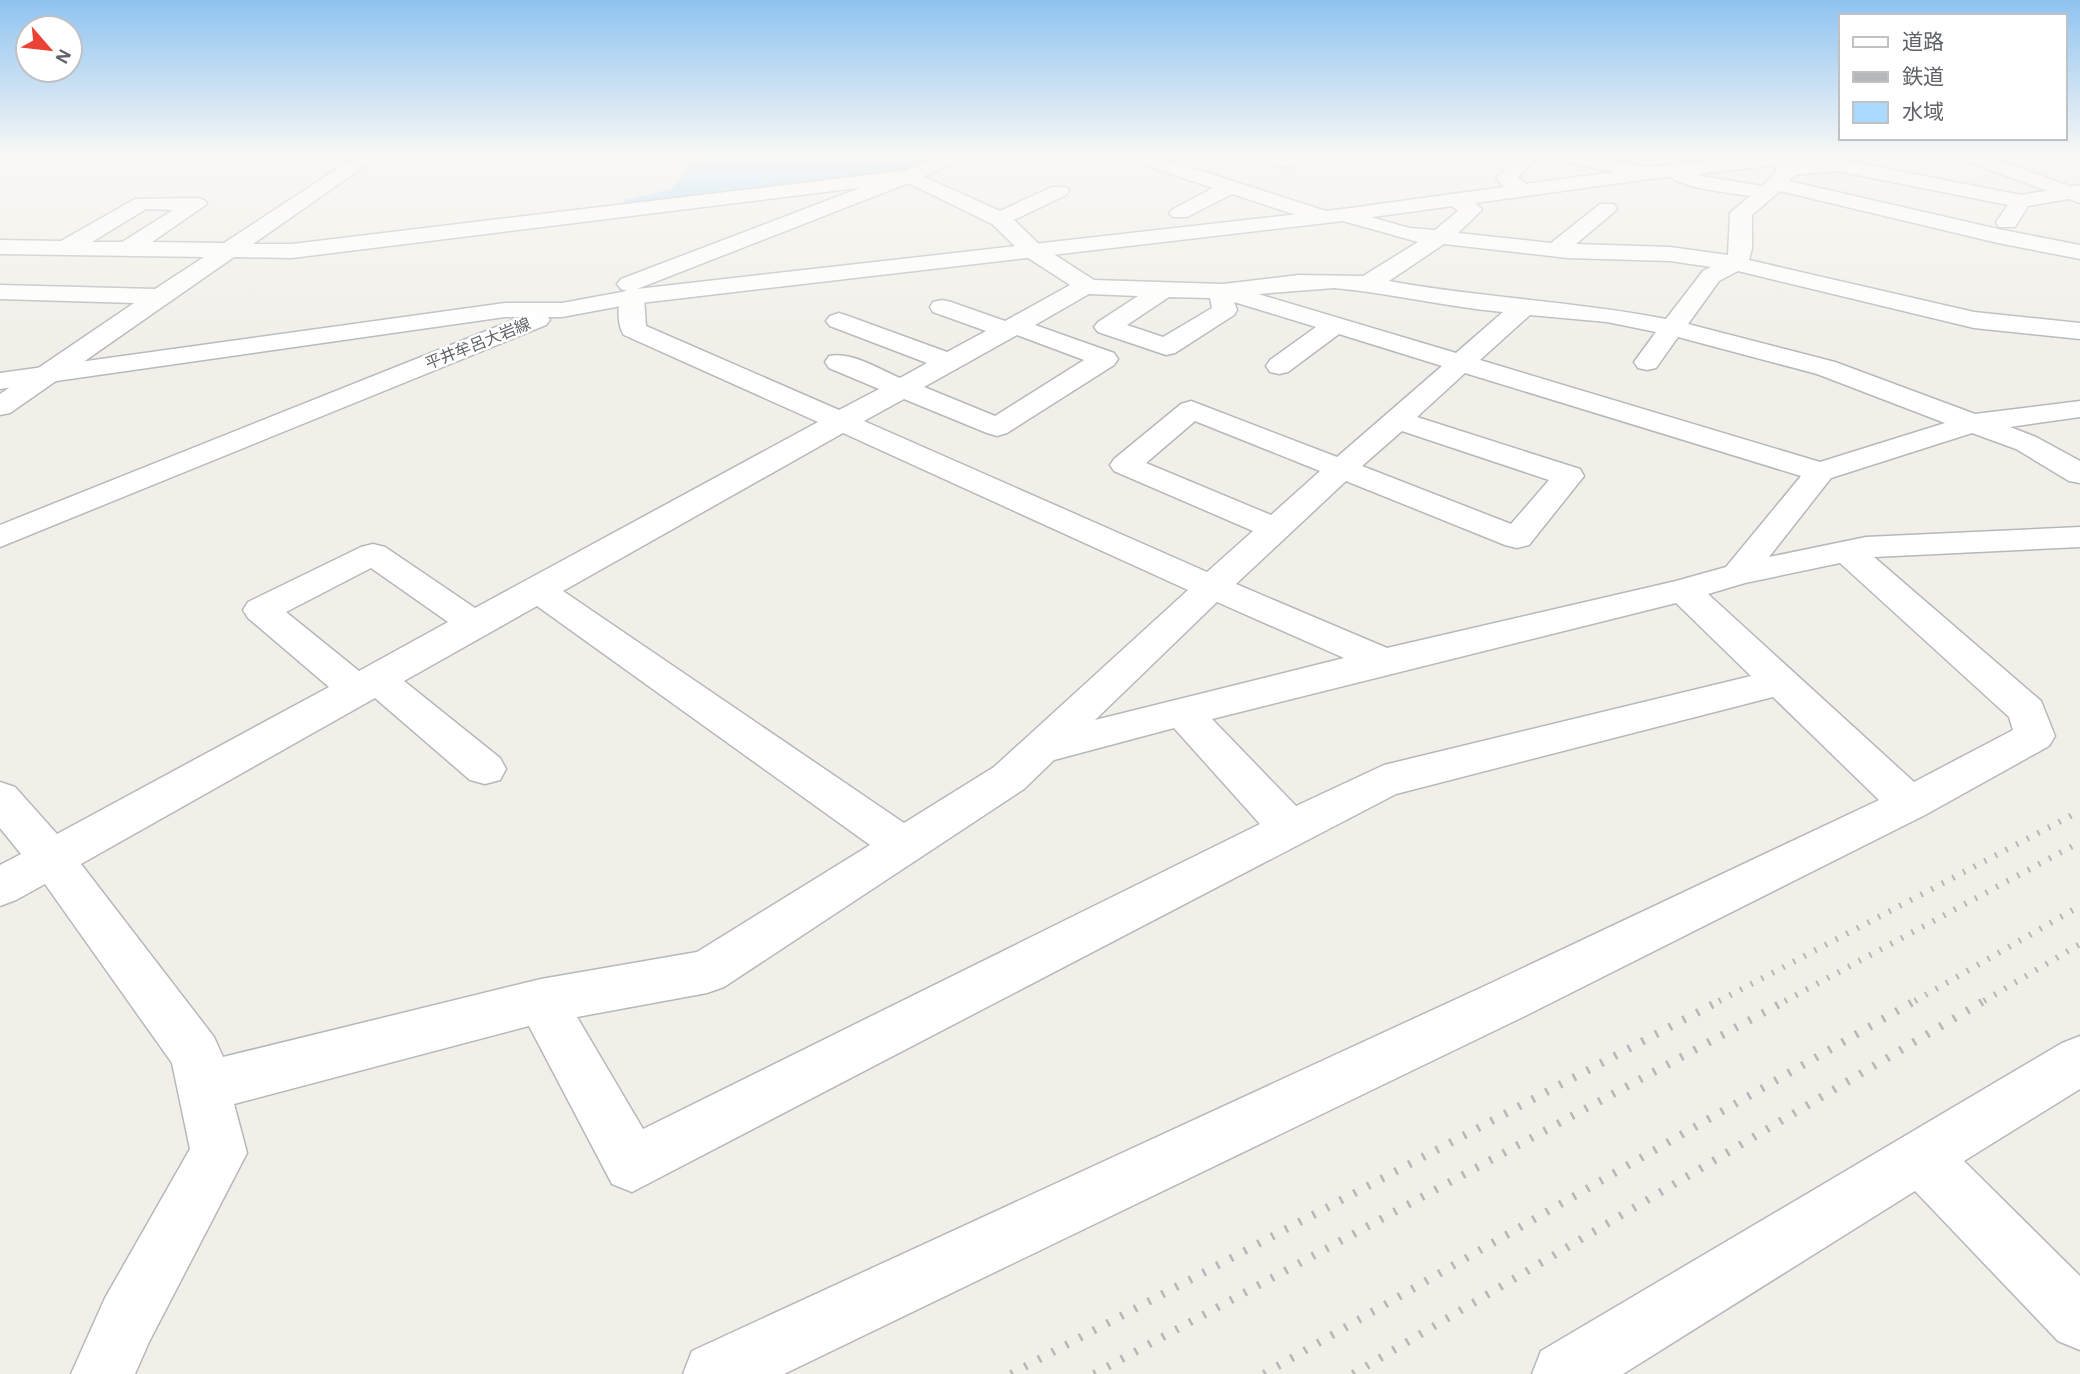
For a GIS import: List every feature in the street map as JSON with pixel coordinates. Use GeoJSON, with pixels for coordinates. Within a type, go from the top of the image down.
{"type":"FeatureCollection","features":[{"type":"Feature","properties":{"kind":"street"},"geometry":{"type":"LineString","coordinates":[[65,248],[116,218]]}},
{"type":"Feature","properties":{"kind":"street"},"geometry":{"type":"LineString","coordinates":[[126,249],[175,218]]}},
{"type":"Feature","properties":{"kind":"street"},"geometry":{"type":"LineString","coordinates":[[0,407],[278,218]]}},
{"type":"Feature","properties":{"kind":"street"},"geometry":{"type":"LineString","coordinates":[[1,248],[292,251],[562,218]]}},
{"type":"Feature","properties":{"kind":"street","name":"平井牟呂大岩線"},"geometry":{"type":"LineString","coordinates":[[0,537],[562,310],[800,218]]}},
{"type":"Feature","properties":{"kind":"street"},"geometry":{"type":"LineString","coordinates":[[0,381],[505,310],[562,310],[632,297],[1314,218]]}},
{"type":"Feature","properties":{"kind":"street"},"geometry":{"type":"LineString","coordinates":[[1341,218],[1407,234],[1556,250],[1630,255],[1670,254],[1734,262],[1974,320],[2080,331]]}},
{"type":"Feature","properties":{"kind":"street"},"geometry":{"type":"LineString","coordinates":[[1368,284],[1440,237],[1462,218]]}},
{"type":"Feature","properties":{"kind":"street"},"geometry":{"type":"LineString","coordinates":[[1556,250],[1595,218]]}},
{"type":"Feature","properties":{"kind":"street"},"geometry":{"type":"LineString","coordinates":[[1647,362],[1711,276],[1738,259],[1741,248],[1741,218]]}},
{"type":"Feature","properties":{"kind":"street"},"geometry":{"type":"LineString","coordinates":[[1918,218],[2080,252]]}},
{"type":"Feature","properties":{"kind":"street"},"geometry":{"type":"LineString","coordinates":[[1998,236],[2010,218]]}},
{"type":"Feature","properties":{"kind":"street"},"geometry":{"type":"LineString","coordinates":[[1000,219],[1033,251],[1089,287]]}},
{"type":"Feature","properties":{"kind":"street"},"geometry":{"type":"LineString","coordinates":[[0,887],[1089,287],[1223,291],[1299,282],[1368,284],[1460,301],[1607,315],[1672,328],[1826,368],[2080,450]]}},
{"type":"Feature","properties":{"kind":"street"},"geometry":{"type":"LineString","coordinates":[[1164,289],[1108,327],[1166,346],[1225,310],[1221,301],[1223,291]]}},
{"type":"Feature","properties":{"kind":"street"},"geometry":{"type":"LineString","coordinates":[[1223,291],[1820,472],[1989,421],[2080,409]]}},
{"type":"Feature","properties":{"kind":"street"},"geometry":{"type":"LineString","coordinates":[[0,292],[160,296]]}},
{"type":"Feature","properties":{"kind":"street"},"geometry":{"type":"LineString","coordinates":[[632,297],[633,330],[843,421],[1211,588],[1384,661]]}},
{"type":"Feature","properties":{"kind":"street"},"geometry":{"type":"LineString","coordinates":[[838,362],[997,427],[1105,359],[942,307]]}},
{"type":"Feature","properties":{"kind":"street"},"geometry":{"type":"LineString","coordinates":[[203,1087],[541,1000],[707,972],[1009,778],[1275,528],[1524,307]]}},
{"type":"Feature","properties":{"kind":"street"},"geometry":{"type":"LineString","coordinates":[[839,321],[949,362]]}},
{"type":"Feature","properties":{"kind":"street"},"geometry":{"type":"LineString","coordinates":[[1279,366],[1334,326]]}},
{"type":"Feature","properties":{"kind":"street"},"geometry":{"type":"LineString","coordinates":[[1275,528],[1125,465],[1192,410],[1344,469],[1398,494],[1517,538],[1569,476],[1398,420]]}},
{"type":"Feature","properties":{"kind":"street"},"geometry":{"type":"LineString","coordinates":[[1989,421],[2080,474]]}},
{"type":"Feature","properties":{"kind":"street"},"geometry":{"type":"LineString","coordinates":[[1738,574],[1820,472]]}},
{"type":"Feature","properties":{"kind":"street"},"geometry":{"type":"LineString","coordinates":[[1040,749],[1384,661],[1684,590],[1738,574],[1866,547],[1919,542],[2080,537]]}},
{"type":"Feature","properties":{"kind":"street"},"geometry":{"type":"LineString","coordinates":[[715,1374],[1494,1006],[1910,804],[2035,736],[2027,711],[1847,551]]}},
{"type":"Feature","properties":{"kind":"street"},"geometry":{"type":"LineString","coordinates":[[477,625],[373,554],[261,610],[485,769]]}},
{"type":"Feature","properties":{"kind":"street"},"geometry":{"type":"LineString","coordinates":[[1684,590],[1910,804]]}},
{"type":"Feature","properties":{"kind":"street"},"geometry":{"type":"LineString","coordinates":[[538,591],[904,846]]}},
{"type":"Feature","properties":{"kind":"street"},"geometry":{"type":"LineString","coordinates":[[541,1000],[632,1164],[1384,781],[1780,681]]}},
{"type":"Feature","properties":{"kind":"street"},"geometry":{"type":"LineString","coordinates":[[1183,713],[1291,829]]}},
{"type":"Feature","properties":{"kind":"street"},"geometry":{"type":"LineString","coordinates":[[0,798],[51,859],[196,1054],[219,1153],[127,1320],[103,1374]]}},
{"type":"Feature","properties":{"kind":"street"},"geometry":{"type":"LineString","coordinates":[[1564,1374],[2080,1060]]}},
{"type":"Feature","properties":{"kind":"street"},"geometry":{"type":"LineString","coordinates":[[1921,1157],[2080,1319]]}},
{"type":"Feature","properties":{"kind":"railway"},"geometry":{"type":"LineString","coordinates":[[1719,1001],[2080,811]]}},
{"type":"Feature","properties":{"kind":"railway"},"geometry":{"type":"LineString","coordinates":[[1785,1001],[2080,842]]}},
{"type":"Feature","properties":{"kind":"railway"},"geometry":{"type":"LineString","coordinates":[[1915,1001],[2080,906]]}},
{"type":"Feature","properties":{"kind":"railway"},"geometry":{"type":"LineString","coordinates":[[1984,1001],[2080,944]]}},
{"type":"Feature","properties":{"kind":"railway"},"geometry":{"type":"LineString","coordinates":[[1011,1374],[1723,999]]}},
{"type":"Feature","properties":{"kind":"railway"},"geometry":{"type":"LineString","coordinates":[[1094,1374],[1789,999]]}},
{"type":"Feature","properties":{"kind":"railway"},"geometry":{"type":"LineString","coordinates":[[1264,1374],[1918,999]]}},
{"type":"Feature","properties":{"kind":"railway"},"geometry":{"type":"LineString","coordinates":[[1353,1374],[1987,999]]}}]}
